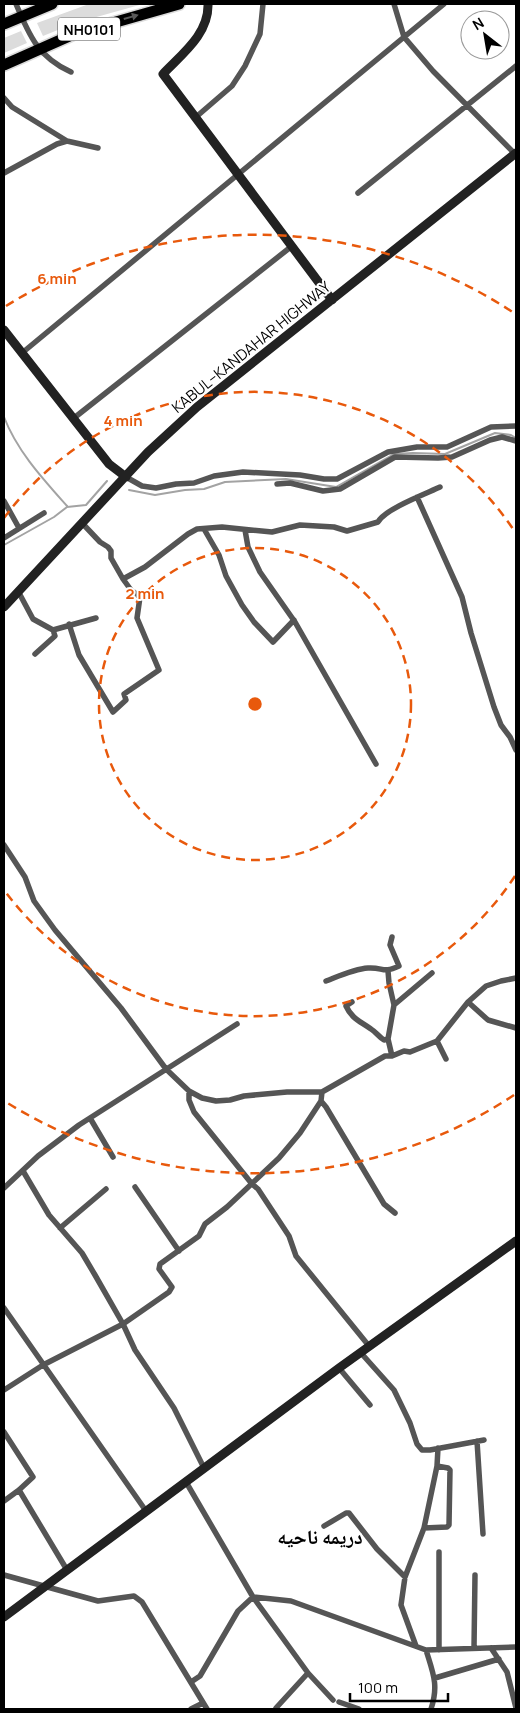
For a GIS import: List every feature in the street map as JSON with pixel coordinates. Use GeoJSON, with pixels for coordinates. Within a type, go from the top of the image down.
{"type":"FeatureCollection","features":[{"type":"Feature","properties":{"kind":"highway","name":"NH0101"},"geometry":{"type":"LineString","coordinates":[[4,24],[52,4]]}},
{"type":"Feature","properties":{"kind":"highway","name":"NH0101"},"geometry":{"type":"LineString","coordinates":[[4,65],[74,34],[179,4]]}},
{"type":"Feature","properties":{"kind":"main road"},"geometry":{"type":"LineString","coordinates":[[208,4],[208,15],[199,34],[184,54],[163,74],[332,300]]}},
{"type":"Feature","properties":{"kind":"main road","name":"KABUL–KANDAHAR HIGHWAY"},"geometry":{"type":"LineString","coordinates":[[4,607],[148,452],[197,407],[516,154]]}},
{"type":"Feature","properties":{"kind":"main road"},"geometry":{"type":"LineString","coordinates":[[4,330],[109,464],[126,477]]}},
{"type":"Feature","properties":{"kind":"main road"},"geometry":{"type":"LineString","coordinates":[[4,1617],[339,1368],[516,1241]]}},
{"type":"Feature","properties":{"kind":"street"},"geometry":{"type":"LineString","coordinates":[[16,4],[38,49],[64,69],[71,72]]}},
{"type":"Feature","properties":{"kind":"street"},"geometry":{"type":"LineString","coordinates":[[196,117],[232,86],[245,66],[260,34],[263,4]]}},
{"type":"Feature","properties":{"kind":"street"},"geometry":{"type":"LineString","coordinates":[[394,4],[404,37],[433,71],[516,154]]}},
{"type":"Feature","properties":{"kind":"street"},"geometry":{"type":"LineString","coordinates":[[22,353],[444,4]]}},
{"type":"Feature","properties":{"kind":"street"},"geometry":{"type":"LineString","coordinates":[[358,193],[516,66]]}},
{"type":"Feature","properties":{"kind":"street"},"geometry":{"type":"LineString","coordinates":[[4,98],[12,107],[67,141],[98,148]]}},
{"type":"Feature","properties":{"kind":"street"},"geometry":{"type":"LineString","coordinates":[[4,173],[57,144],[67,141]]}},
{"type":"Feature","properties":{"kind":"street"},"geometry":{"type":"LineString","coordinates":[[74,418],[292,246]]}},
{"type":"Feature","properties":{"kind":"street"},"geometry":{"type":"LineString","coordinates":[[126,477],[142,486],[156,488],[194,483],[214,476],[243,472],[276,473],[324,480],[337,479],[388,452],[417,447],[447,447],[491,428],[516,426]]}},
{"type":"Feature","properties":{"kind":"street"},"geometry":{"type":"LineString","coordinates":[[277,484],[290,483],[323,491],[338,489],[395,457],[452,457],[490,440],[502,437],[516,442]]}},
{"type":"Feature","properties":{"kind":"street"},"geometry":{"type":"LineString","coordinates":[[393,451],[395,457]]}},
{"type":"Feature","properties":{"kind":"street"},"geometry":{"type":"LineString","coordinates":[[333,479],[338,489]]}},
{"type":"Feature","properties":{"kind":"street"},"geometry":{"type":"LineString","coordinates":[[123,579],[145,567],[197,529],[222,527],[272,532],[300,525],[334,527],[347,531],[378,522],[381,516],[440,487]]}},
{"type":"Feature","properties":{"kind":"street"},"geometry":{"type":"LineString","coordinates":[[417,497],[462,597],[494,707],[501,725],[510,737],[516,750]]}},
{"type":"Feature","properties":{"kind":"street"},"geometry":{"type":"LineString","coordinates":[[4,501],[19,528]]}},
{"type":"Feature","properties":{"kind":"street"},"geometry":{"type":"LineString","coordinates":[[4,538],[44,513]]}},
{"type":"Feature","properties":{"kind":"street"},"geometry":{"type":"LineString","coordinates":[[69,624],[79,655],[113,712],[126,700],[124,694],[159,670],[137,618],[140,597],[123,579],[111,558],[111,551],[108,546],[100,542],[82,523]]}},
{"type":"Feature","properties":{"kind":"street"},"geometry":{"type":"LineString","coordinates":[[204,529],[219,555],[226,576],[242,605],[254,622],[273,642],[294,620]]}},
{"type":"Feature","properties":{"kind":"street"},"geometry":{"type":"LineString","coordinates":[[245,530],[248,547],[260,572],[294,620],[376,764]]}},
{"type":"Feature","properties":{"kind":"street"},"geometry":{"type":"LineString","coordinates":[[18,591],[33,619],[53,630],[55,636],[34,654]]}},
{"type":"Feature","properties":{"kind":"street"},"geometry":{"type":"LineString","coordinates":[[53,630],[96,618]]}},
{"type":"Feature","properties":{"kind":"street"},"geometry":{"type":"LineString","coordinates":[[4,845],[25,877],[34,901],[55,930],[121,1008],[166,1069],[190,1092],[202,1098],[216,1101],[270,1094],[322,1092],[385,1056],[392,1056],[404,1051],[410,1052],[437,1041],[468,1002],[486,986],[516,978]]}},
{"type":"Feature","properties":{"kind":"street"},"geometry":{"type":"LineString","coordinates":[[326,981],[369,968],[388,971],[399,966],[390,945],[392,937]]}},
{"type":"Feature","properties":{"kind":"street"},"geometry":{"type":"LineString","coordinates":[[388,971],[394,1005],[388,1039],[392,1056]]}},
{"type":"Feature","properties":{"kind":"street"},"geometry":{"type":"LineString","coordinates":[[394,1005],[432,973]]}},
{"type":"Feature","properties":{"kind":"street"},"geometry":{"type":"LineString","coordinates":[[352,1002],[346,1006],[354,1019],[369,1027],[384,1040],[388,1039]]}},
{"type":"Feature","properties":{"kind":"street"},"geometry":{"type":"LineString","coordinates":[[468,1002],[488,1020],[516,1028]]}},
{"type":"Feature","properties":{"kind":"street"},"geometry":{"type":"LineString","coordinates":[[4,1188],[44,1151],[90,1118],[237,1024]]}},
{"type":"Feature","properties":{"kind":"street"},"geometry":{"type":"LineString","coordinates":[[437,1041],[446,1060]]}},
{"type":"Feature","properties":{"kind":"street"},"geometry":{"type":"LineString","coordinates":[[190,1092],[189,1100],[194,1112],[258,1189],[289,1236],[296,1256],[370,1346]]}},
{"type":"Feature","properties":{"kind":"street"},"geometry":{"type":"LineString","coordinates":[[4,1390],[43,1365],[123,1324],[172,1290],[159,1266],[199,1236],[205,1224],[227,1208],[279,1158],[300,1133],[321,1101],[322,1092]]}},
{"type":"Feature","properties":{"kind":"street"},"geometry":{"type":"LineString","coordinates":[[321,1101],[326,1106],[384,1204],[395,1213]]}},
{"type":"Feature","properties":{"kind":"street"},"geometry":{"type":"LineString","coordinates":[[90,1118],[113,1157]]}},
{"type":"Feature","properties":{"kind":"street"},"geometry":{"type":"LineString","coordinates":[[23,1171],[49,1215],[82,1253],[123,1324],[135,1350],[174,1408],[204,1468]]}},
{"type":"Feature","properties":{"kind":"street"},"geometry":{"type":"LineString","coordinates":[[135,1187],[180,1251]]}},
{"type":"Feature","properties":{"kind":"street"},"geometry":{"type":"LineString","coordinates":[[60,1228],[106,1189]]}},
{"type":"Feature","properties":{"kind":"street"},"geometry":{"type":"LineString","coordinates":[[4,1308],[146,1511]]}},
{"type":"Feature","properties":{"kind":"street"},"geometry":{"type":"LineString","coordinates":[[361,1353],[394,1390],[410,1423],[417,1444],[422,1450],[480,1440],[483,1534]]}},
{"type":"Feature","properties":{"kind":"street"},"geometry":{"type":"LineString","coordinates":[[339,1368],[370,1405]]}},
{"type":"Feature","properties":{"kind":"street"},"geometry":{"type":"LineString","coordinates":[[4,1432],[33,1477],[20,1490],[4,1501]]}},
{"type":"Feature","properties":{"kind":"street"},"geometry":{"type":"LineString","coordinates":[[416,1646],[401,1605],[406,1577],[424,1528],[437,1466],[438,1448]]}},
{"type":"Feature","properties":{"kind":"street"},"geometry":{"type":"LineString","coordinates":[[424,1528],[448,1527],[449,1525],[450,1470],[437,1466]]}},
{"type":"Feature","properties":{"kind":"street"},"geometry":{"type":"LineString","coordinates":[[186,1482],[253,1597],[308,1673],[336,1701],[359,1709]]}},
{"type":"Feature","properties":{"kind":"street"},"geometry":{"type":"LineString","coordinates":[[20,1490],[67,1570]]}},
{"type":"Feature","properties":{"kind":"street"},"geometry":{"type":"LineString","coordinates":[[324,1526],[349,1513],[377,1549],[406,1577]]}},
{"type":"Feature","properties":{"kind":"street"},"geometry":{"type":"LineString","coordinates":[[439,1552],[439,1650]]}},
{"type":"Feature","properties":{"kind":"street"},"geometry":{"type":"LineString","coordinates":[[4,1575],[98,1601],[134,1596],[142,1602],[207,1709]]}},
{"type":"Feature","properties":{"kind":"street"},"geometry":{"type":"LineString","coordinates":[[474,1648],[475,1575]]}},
{"type":"Feature","properties":{"kind":"street"},"geometry":{"type":"LineString","coordinates":[[191,1682],[200,1676],[238,1611],[253,1597],[291,1601],[426,1650],[516,1647]]}},
{"type":"Feature","properties":{"kind":"street"},"geometry":{"type":"LineString","coordinates":[[491,1648],[507,1672],[516,1708]]}},
{"type":"Feature","properties":{"kind":"street"},"geometry":{"type":"LineString","coordinates":[[426,1650],[435,1678],[434,1698],[431,1709]]}},
{"type":"Feature","properties":{"kind":"street"},"geometry":{"type":"LineString","coordinates":[[435,1678],[498,1659]]}},
{"type":"Feature","properties":{"kind":"street"},"geometry":{"type":"LineString","coordinates":[[276,1708],[308,1673]]}},
{"type":"Feature","properties":{"kind":"street"},"geometry":{"type":"LineString","coordinates":[[192,1709],[203,1703]]}},
{"type":"Feature","properties":{"kind":"shaded area"},"geometry":{"type":"Polygon","coordinates":[[[89,4],[143,4],[75,23],[43,36],[37,23],[89,4]]]}},
{"type":"Feature","properties":{"kind":"shaded area"},"geometry":{"type":"Polygon","coordinates":[[[21,31],[27,43],[4,53],[4,38],[21,31]]]}},
{"type":"Feature","properties":{"kind":"waterway"},"geometry":{"type":"LineString","coordinates":[[4,417],[23,453],[67,506]]}},
{"type":"Feature","properties":{"kind":"waterway"},"geometry":{"type":"LineString","coordinates":[[129,490],[155,495],[204,489],[225,482],[286,479],[336,487],[394,454],[445,454],[495,433],[511,435],[516,438]]}},
{"type":"Feature","properties":{"kind":"waterway"},"geometry":{"type":"LineString","coordinates":[[4,545],[54,517],[67,507],[86,505],[107,481]]}},
{"type":"Feature","properties":{"kind":"district","name":"دریمه ناحیه"},"geometry":{"type":"Point","coordinates":[320,1536]}}]}
